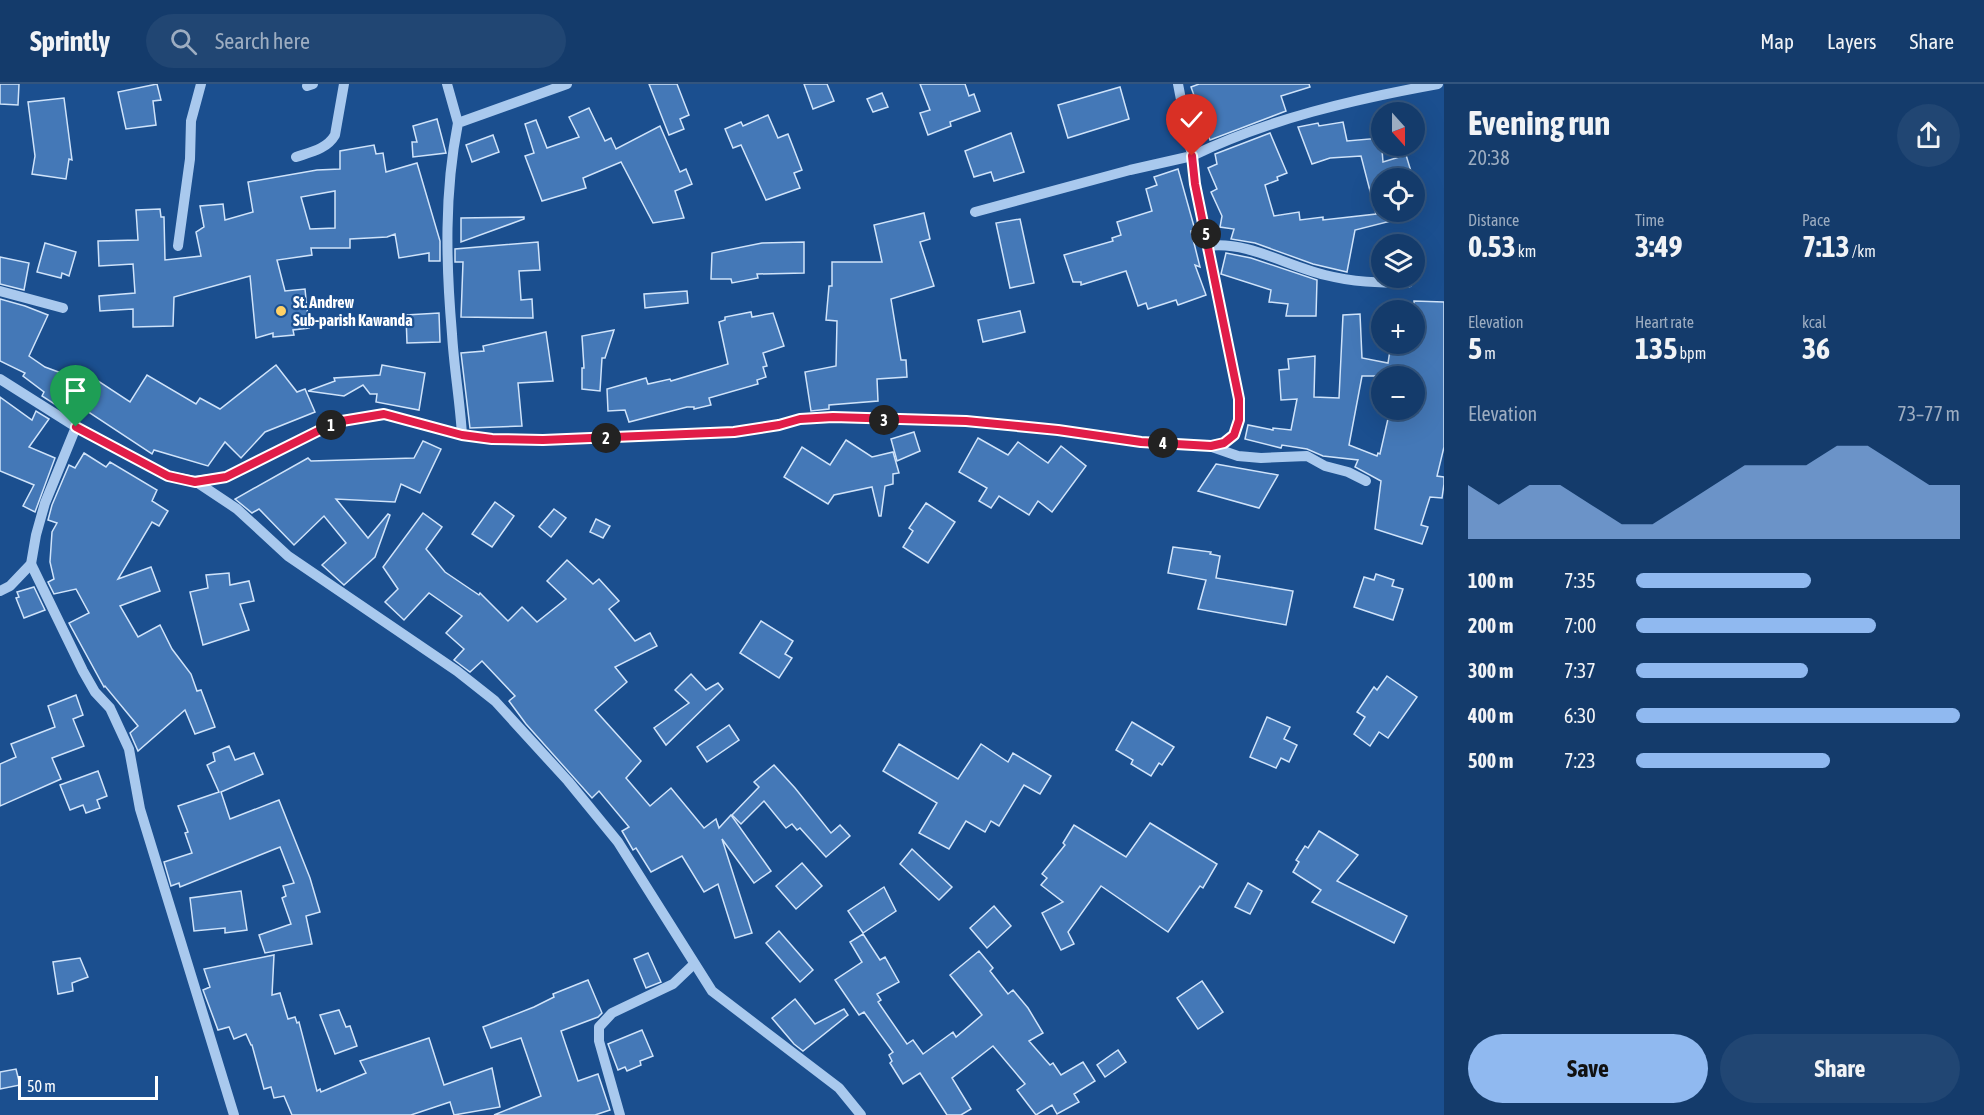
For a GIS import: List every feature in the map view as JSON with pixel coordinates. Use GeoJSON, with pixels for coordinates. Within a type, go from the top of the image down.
{"type":"FeatureCollection","features":[{"type":"Feature","properties":{"kind":"street"},"geometry":{"type":"LineString","coordinates":[[178,246],[190,159],[190,121],[201,84]]}},
{"type":"Feature","properties":{"kind":"street"},"geometry":{"type":"LineString","coordinates":[[296,157],[331,142],[335,135],[344,84]]}},
{"type":"Feature","properties":{"kind":"street"},"geometry":{"type":"LineString","coordinates":[[447,84],[458,123],[452,155],[447,247],[452,336],[460,391],[462,435]]}},
{"type":"Feature","properties":{"kind":"street"},"geometry":{"type":"LineString","coordinates":[[458,123],[567,84]]}},
{"type":"Feature","properties":{"kind":"street"},"geometry":{"type":"LineString","coordinates":[[195,482],[226,477],[336,422],[384,414],[462,435],[492,439],[543,440],[734,432],[779,425],[800,419],[833,417],[966,421],[1058,430],[1141,442],[1211,446],[1224,443],[1234,435],[1239,420],[1239,399],[1195,184],[1178,84]]}},
{"type":"Feature","properties":{"kind":"street"},"geometry":{"type":"LineString","coordinates":[[975,212],[1130,170],[1192,156],[1223,141],[1287,120],[1370,98],[1438,84]]}},
{"type":"Feature","properties":{"kind":"street"},"geometry":{"type":"LineString","coordinates":[[1209,246],[1224,244],[1244,248],[1324,275],[1371,284]]}},
{"type":"Feature","properties":{"kind":"street"},"geometry":{"type":"LineString","coordinates":[[0,291],[63,308]]}},
{"type":"Feature","properties":{"kind":"street"},"geometry":{"type":"LineString","coordinates":[[0,379],[76,427],[168,476],[195,482],[237,509],[288,556],[457,671],[495,701],[605,824],[653,895],[712,991],[839,1088],[861,1115]]}},
{"type":"Feature","properties":{"kind":"street"},"geometry":{"type":"LineString","coordinates":[[0,591],[10,586],[31,564],[45,503],[76,427]]}},
{"type":"Feature","properties":{"kind":"street"},"geometry":{"type":"LineString","coordinates":[[1211,446],[1238,456],[1261,458],[1306,456],[1366,481]]}},
{"type":"Feature","properties":{"kind":"street"},"geometry":{"type":"LineString","coordinates":[[31,564],[83,671],[95,692],[110,708],[129,749],[140,809],[234,1115]]}},
{"type":"Feature","properties":{"kind":"street"},"geometry":{"type":"LineString","coordinates":[[620,1115],[599,1041],[599,1027],[612,1013],[673,984],[694,964]]}},
{"type":"Feature","properties":{"kind":"building"},"geometry":{"type":"Polygon","coordinates":[[[0,84],[19,84],[18,105],[0,104],[0,84]]]}},
{"type":"Feature","properties":{"kind":"building"},"geometry":{"type":"Polygon","coordinates":[[[157,84],[161,100],[153,101],[156,125],[126,129],[118,92],[157,84]]]}},
{"type":"Feature","properties":{"kind":"building"},"geometry":{"type":"Polygon","coordinates":[[[649,84],[677,84],[689,115],[680,119],[684,129],[669,135],[649,84]]]}},
{"type":"Feature","properties":{"kind":"building"},"geometry":{"type":"Polygon","coordinates":[[[804,84],[827,84],[834,101],[813,109],[804,84]]]}},
{"type":"Feature","properties":{"kind":"building"},"geometry":{"type":"Polygon","coordinates":[[[920,84],[965,84],[969,96],[974,94],[980,111],[950,122],[951,126],[928,135],[920,113],[930,110],[920,84]]]}},
{"type":"Feature","properties":{"kind":"building"},"geometry":{"type":"Polygon","coordinates":[[[1199,84],[1309,84],[1310,87],[1281,96],[1286,111],[1210,140],[1191,87],[1199,84]]]}},
{"type":"Feature","properties":{"kind":"building"},"geometry":{"type":"Polygon","coordinates":[[[1120,87],[1129,119],[1068,138],[1058,105],[1120,87]]]}},
{"type":"Feature","properties":{"kind":"building"},"geometry":{"type":"Polygon","coordinates":[[[882,93],[888,107],[873,112],[867,99],[882,93]]]}},
{"type":"Feature","properties":{"kind":"building"},"geometry":{"type":"Polygon","coordinates":[[[64,98],[72,160],[69,159],[66,179],[32,174],[35,156],[28,102],[64,98]]]}},
{"type":"Feature","properties":{"kind":"building"},"geometry":{"type":"Polygon","coordinates":[[[589,108],[605,141],[611,138],[616,149],[660,126],[680,172],[686,169],[692,184],[675,191],[684,218],[653,223],[621,162],[583,178],[586,188],[542,201],[525,156],[534,153],[525,124],[536,120],[547,148],[579,137],[569,117],[589,108]]]}},
{"type":"Feature","properties":{"kind":"building"},"geometry":{"type":"Polygon","coordinates":[[[768,115],[778,138],[788,134],[802,170],[794,173],[800,188],[766,200],[741,145],[733,148],[725,129],[741,122],[743,126],[768,115]]]}},
{"type":"Feature","properties":{"kind":"building"},"geometry":{"type":"Polygon","coordinates":[[[437,119],[446,153],[413,157],[412,142],[417,142],[413,126],[437,119]]]}},
{"type":"Feature","properties":{"kind":"building"},"geometry":{"type":"Polygon","coordinates":[[[1343,122],[1347,141],[1371,139],[1371,156],[1382,156],[1383,162],[1406,156],[1410,168],[1371,168],[1371,195],[1361,156],[1330,158],[1312,164],[1298,127],[1318,123],[1319,126],[1343,122]]]}},
{"type":"Feature","properties":{"kind":"building"},"geometry":{"type":"Polygon","coordinates":[[[1011,133],[1024,172],[994,181],[991,172],[974,177],[965,151],[1011,133]]]}},
{"type":"Feature","properties":{"kind":"building"},"geometry":{"type":"Polygon","coordinates":[[[1270,133],[1287,173],[1277,177],[1278,180],[1265,185],[1274,216],[1299,212],[1300,220],[1323,217],[1323,220],[1371,215],[1371,222],[1387,222],[1355,230],[1347,272],[1313,264],[1255,243],[1231,239],[1234,229],[1220,227],[1222,216],[1211,192],[1217,189],[1208,168],[1217,164],[1215,154],[1270,133]]]}},
{"type":"Feature","properties":{"kind":"building"},"geometry":{"type":"Polygon","coordinates":[[[493,135],[499,152],[472,162],[466,145],[493,135]]]}},
{"type":"Feature","properties":{"kind":"building"},"geometry":{"type":"Polygon","coordinates":[[[374,145],[376,154],[383,153],[386,172],[417,163],[440,241],[440,261],[429,261],[429,253],[399,258],[395,234],[387,237],[350,239],[350,248],[311,248],[312,255],[277,260],[285,291],[305,289],[309,328],[293,330],[294,335],[273,337],[273,333],[256,338],[250,276],[174,297],[173,326],[133,327],[133,309],[100,311],[99,296],[135,293],[133,264],[99,266],[98,241],[138,240],[136,210],[160,209],[161,217],[164,217],[165,260],[201,256],[196,232],[204,227],[200,206],[223,204],[225,220],[253,212],[248,182],[317,170],[340,169],[340,151],[374,145]],[[335,191],[301,197],[310,229],[335,228],[335,191]]]}},
{"type":"Feature","properties":{"kind":"building"},"geometry":{"type":"Polygon","coordinates":[[[1178,169],[1195,230],[1191,231],[1200,267],[1195,265],[1206,295],[1178,305],[1176,300],[1148,309],[1146,303],[1138,306],[1126,271],[1081,285],[1081,282],[1073,282],[1064,255],[1113,241],[1112,238],[1121,235],[1117,222],[1152,211],[1146,189],[1157,185],[1154,177],[1178,169]]]}},
{"type":"Feature","properties":{"kind":"building"},"geometry":{"type":"Polygon","coordinates":[[[924,213],[930,239],[920,242],[934,286],[891,299],[901,360],[906,360],[907,377],[877,379],[878,401],[829,405],[829,409],[811,411],[805,372],[836,366],[837,321],[826,320],[829,286],[832,286],[832,262],[882,262],[874,225],[924,213]]]}},
{"type":"Feature","properties":{"kind":"building"},"geometry":{"type":"Polygon","coordinates":[[[524,217],[524,219],[461,242],[461,218],[524,217]]]}},
{"type":"Feature","properties":{"kind":"building"},"geometry":{"type":"Polygon","coordinates":[[[1020,219],[1034,283],[1010,288],[996,223],[1020,219]]]}},
{"type":"Feature","properties":{"kind":"building"},"geometry":{"type":"Polygon","coordinates":[[[538,242],[540,270],[519,271],[521,300],[532,299],[533,318],[461,317],[463,262],[455,262],[455,249],[538,242]]]}},
{"type":"Feature","properties":{"kind":"building"},"geometry":{"type":"Polygon","coordinates":[[[804,242],[804,273],[757,274],[758,278],[732,283],[731,279],[711,279],[712,253],[762,243],[804,242]]]}},
{"type":"Feature","properties":{"kind":"building"},"geometry":{"type":"Polygon","coordinates":[[[45,243],[76,252],[69,276],[62,273],[61,278],[37,272],[45,243]]]}},
{"type":"Feature","properties":{"kind":"building"},"geometry":{"type":"Polygon","coordinates":[[[1226,253],[1251,258],[1317,280],[1316,316],[1286,316],[1288,304],[1269,302],[1271,290],[1221,274],[1226,253]]]}},
{"type":"Feature","properties":{"kind":"building"},"geometry":{"type":"Polygon","coordinates":[[[0,257],[29,263],[24,290],[0,284],[0,257]]]}},
{"type":"Feature","properties":{"kind":"building"},"geometry":{"type":"Polygon","coordinates":[[[687,291],[688,303],[645,308],[644,294],[687,291]]]}},
{"type":"Feature","properties":{"kind":"building"},"geometry":{"type":"Polygon","coordinates":[[[0,299],[48,315],[29,356],[45,367],[72,377],[77,367],[130,402],[147,375],[196,404],[200,398],[220,409],[276,365],[297,392],[305,389],[315,412],[265,432],[241,458],[225,442],[208,466],[154,450],[152,454],[75,403],[74,405],[62,397],[56,405],[42,396],[44,392],[23,376],[25,373],[0,361],[0,299]]]}},
{"type":"Feature","properties":{"kind":"building"},"geometry":{"type":"Polygon","coordinates":[[[1425,301],[1444,302],[1444,447],[1437,476],[1444,477],[1444,484],[1442,498],[1430,497],[1421,525],[1428,527],[1422,544],[1375,529],[1381,481],[1355,467],[1358,460],[1323,456],[1307,449],[1282,445],[1281,448],[1245,439],[1248,425],[1273,430],[1273,428],[1291,430],[1297,399],[1281,400],[1279,370],[1289,369],[1288,359],[1315,356],[1314,397],[1339,398],[1343,315],[1360,314],[1362,358],[1388,363],[1389,354],[1425,354],[1425,301]]]}},
{"type":"Feature","properties":{"kind":"building"},"geometry":{"type":"Polygon","coordinates":[[[1020,311],[1025,332],[983,342],[978,320],[1020,311]]]}},
{"type":"Feature","properties":{"kind":"building"},"geometry":{"type":"Polygon","coordinates":[[[751,312],[752,317],[773,313],[784,346],[763,353],[767,366],[763,367],[766,377],[757,380],[758,384],[709,398],[711,405],[694,409],[694,407],[687,407],[629,422],[625,410],[608,411],[607,389],[646,378],[648,384],[670,379],[671,381],[728,364],[719,322],[725,320],[725,317],[751,312]]]}},
{"type":"Feature","properties":{"kind":"building"},"geometry":{"type":"Polygon","coordinates":[[[439,313],[440,342],[407,343],[406,315],[439,313]]]}},
{"type":"Feature","properties":{"kind":"building"},"geometry":{"type":"Polygon","coordinates":[[[614,330],[605,358],[602,358],[600,391],[582,389],[582,368],[584,368],[582,336],[614,330]]]}},
{"type":"Feature","properties":{"kind":"building"},"geometry":{"type":"Polygon","coordinates":[[[546,332],[553,381],[518,383],[522,426],[470,428],[461,353],[484,351],[483,346],[546,332]]]}},
{"type":"Feature","properties":{"kind":"building"},"geometry":{"type":"Polygon","coordinates":[[[382,365],[425,373],[419,410],[376,402],[377,394],[370,394],[363,385],[344,396],[308,391],[335,381],[334,378],[380,375],[382,365]]]}},
{"type":"Feature","properties":{"kind":"building"},"geometry":{"type":"Polygon","coordinates":[[[0,397],[32,420],[36,411],[49,419],[29,447],[55,458],[35,512],[23,506],[34,485],[0,471],[0,397]]]}},
{"type":"Feature","properties":{"kind":"building"},"geometry":{"type":"Polygon","coordinates":[[[914,432],[920,451],[897,461],[891,439],[914,432]]]}},
{"type":"Feature","properties":{"kind":"building"},"geometry":{"type":"Polygon","coordinates":[[[978,438],[1008,455],[1018,442],[1048,463],[1061,446],[1086,466],[1052,512],[1038,501],[1029,515],[999,496],[991,508],[979,501],[987,488],[959,472],[978,438]]]}},
{"type":"Feature","properties":{"kind":"building"},"geometry":{"type":"Polygon","coordinates":[[[846,440],[872,457],[893,452],[899,473],[893,474],[893,484],[885,486],[881,516],[879,516],[872,487],[834,495],[828,504],[784,477],[802,447],[830,465],[846,440]]]}},
{"type":"Feature","properties":{"kind":"building"},"geometry":{"type":"Polygon","coordinates":[[[423,441],[441,449],[420,493],[401,484],[395,502],[336,499],[368,538],[388,514],[390,515],[375,557],[344,585],[322,565],[346,543],[324,516],[294,545],[259,509],[252,513],[235,499],[308,458],[311,461],[414,458],[423,441]]]}},
{"type":"Feature","properties":{"kind":"building"},"geometry":{"type":"Polygon","coordinates":[[[84,453],[106,467],[110,462],[157,490],[152,501],[168,511],[159,526],[152,522],[118,579],[151,567],[160,591],[120,606],[138,637],[160,625],[172,649],[191,674],[197,691],[201,690],[215,727],[195,734],[185,710],[138,751],[130,733],[138,726],[104,687],[69,623],[89,613],[76,589],[54,594],[48,582],[54,579],[50,562],[52,532],[57,523],[48,520],[52,505],[69,465],[75,468],[84,453]]]}},
{"type":"Feature","properties":{"kind":"building"},"geometry":{"type":"Polygon","coordinates":[[[1216,464],[1278,475],[1259,508],[1198,491],[1216,464]]]}},
{"type":"Feature","properties":{"kind":"building"},"geometry":{"type":"Polygon","coordinates":[[[495,502],[514,516],[492,547],[472,534],[495,502]]]}},
{"type":"Feature","properties":{"kind":"building"},"geometry":{"type":"Polygon","coordinates":[[[926,503],[955,522],[928,563],[903,547],[913,531],[909,528],[926,503]]]}},
{"type":"Feature","properties":{"kind":"building"},"geometry":{"type":"Polygon","coordinates":[[[554,509],[566,518],[551,537],[539,527],[554,509]]]}},
{"type":"Feature","properties":{"kind":"building"},"geometry":{"type":"Polygon","coordinates":[[[423,513],[442,527],[426,549],[445,572],[479,595],[480,593],[508,621],[522,607],[537,622],[566,599],[547,581],[567,560],[593,584],[599,579],[619,601],[609,609],[635,641],[650,633],[657,646],[615,667],[627,682],[595,710],[641,761],[626,778],[650,806],[671,788],[704,828],[716,819],[719,828],[731,815],[771,871],[754,883],[722,839],[752,933],[735,938],[718,884],[704,892],[682,856],[651,872],[636,848],[633,850],[622,831],[629,827],[599,791],[592,798],[526,724],[509,701],[515,696],[482,661],[470,672],[454,660],[464,649],[446,633],[462,616],[429,593],[404,620],[385,602],[398,589],[383,567],[423,513]]]}},
{"type":"Feature","properties":{"kind":"building"},"geometry":{"type":"Polygon","coordinates":[[[596,519],[610,526],[603,538],[590,532],[596,519]]]}},
{"type":"Feature","properties":{"kind":"building"},"geometry":{"type":"Polygon","coordinates":[[[1173,547],[1211,552],[1210,554],[1220,556],[1216,578],[1293,591],[1286,625],[1198,609],[1206,580],[1168,573],[1173,547]]]}},
{"type":"Feature","properties":{"kind":"building"},"geometry":{"type":"Polygon","coordinates":[[[229,573],[230,585],[249,581],[254,601],[240,604],[249,630],[203,645],[190,592],[208,588],[206,575],[229,573]]]}},
{"type":"Feature","properties":{"kind":"building"},"geometry":{"type":"Polygon","coordinates":[[[1376,574],[1394,580],[1392,586],[1403,589],[1393,620],[1354,607],[1364,577],[1374,580],[1376,574]]]}},
{"type":"Feature","properties":{"kind":"building"},"geometry":{"type":"Polygon","coordinates":[[[34,587],[45,610],[24,618],[16,598],[19,597],[17,592],[34,587]]]}},
{"type":"Feature","properties":{"kind":"building"},"geometry":{"type":"Polygon","coordinates":[[[761,621],[793,641],[785,654],[792,658],[779,678],[740,653],[761,621]]]}},
{"type":"Feature","properties":{"kind":"building"},"geometry":{"type":"Polygon","coordinates":[[[691,674],[706,690],[718,683],[723,689],[666,745],[654,728],[689,703],[675,690],[691,674]]]}},
{"type":"Feature","properties":{"kind":"building"},"geometry":{"type":"Polygon","coordinates":[[[1387,676],[1417,697],[1388,738],[1379,732],[1370,746],[1354,734],[1365,717],[1357,712],[1374,687],[1377,690],[1387,676]]]}},
{"type":"Feature","properties":{"kind":"building"},"geometry":{"type":"Polygon","coordinates":[[[76,695],[83,715],[73,719],[84,746],[52,758],[61,779],[0,806],[0,764],[16,757],[11,744],[55,727],[48,706],[76,695]]]}},
{"type":"Feature","properties":{"kind":"building"},"geometry":{"type":"Polygon","coordinates":[[[1267,717],[1290,727],[1284,739],[1297,745],[1289,762],[1281,758],[1276,768],[1250,757],[1267,717]]]}},
{"type":"Feature","properties":{"kind":"building"},"geometry":{"type":"Polygon","coordinates":[[[1132,722],[1174,747],[1162,765],[1159,763],[1151,776],[1131,764],[1133,760],[1116,750],[1132,722]]]}},
{"type":"Feature","properties":{"kind":"building"},"geometry":{"type":"Polygon","coordinates":[[[729,725],[739,740],[707,762],[697,747],[729,725]]]}},
{"type":"Feature","properties":{"kind":"building"},"geometry":{"type":"Polygon","coordinates":[[[899,744],[958,779],[981,744],[1008,762],[1013,753],[1051,776],[1040,794],[1024,785],[999,826],[991,821],[985,832],[966,821],[949,849],[919,833],[937,803],[883,771],[899,744]]]}},
{"type":"Feature","properties":{"kind":"building"},"geometry":{"type":"Polygon","coordinates":[[[229,746],[235,760],[254,753],[263,774],[221,792],[230,819],[279,800],[310,878],[320,912],[306,916],[312,944],[265,953],[259,935],[291,924],[282,898],[286,896],[283,886],[294,883],[280,847],[180,887],[179,883],[171,886],[164,862],[192,853],[185,833],[188,832],[178,806],[219,792],[207,765],[215,761],[213,753],[229,746]]]}},
{"type":"Feature","properties":{"kind":"building"},"geometry":{"type":"Polygon","coordinates":[[[774,765],[831,833],[840,825],[850,836],[826,857],[800,828],[797,830],[792,824],[786,828],[764,801],[741,824],[732,815],[759,787],[754,782],[774,765]]]}},
{"type":"Feature","properties":{"kind":"building"},"geometry":{"type":"Polygon","coordinates":[[[98,771],[107,796],[97,800],[100,808],[86,813],[83,805],[70,810],[60,785],[98,771]]]}},
{"type":"Feature","properties":{"kind":"building"},"geometry":{"type":"Polygon","coordinates":[[[1150,823],[1217,864],[1203,888],[1200,886],[1168,932],[1101,886],[1068,932],[1074,944],[1061,950],[1042,913],[1063,902],[1041,885],[1047,878],[1042,874],[1065,845],[1063,843],[1074,825],[1126,857],[1150,823]]]}},
{"type":"Feature","properties":{"kind":"building"},"geometry":{"type":"Polygon","coordinates":[[[1319,831],[1358,855],[1337,881],[1407,916],[1394,943],[1312,902],[1321,890],[1293,872],[1299,862],[1296,860],[1305,846],[1308,848],[1319,831]]]}},
{"type":"Feature","properties":{"kind":"building"},"geometry":{"type":"Polygon","coordinates":[[[912,849],[952,887],[939,900],[900,864],[912,849]]]}},
{"type":"Feature","properties":{"kind":"building"},"geometry":{"type":"Polygon","coordinates":[[[802,863],[822,886],[796,909],[776,886],[802,863]]]}},
{"type":"Feature","properties":{"kind":"building"},"geometry":{"type":"Polygon","coordinates":[[[1248,883],[1262,891],[1250,914],[1235,907],[1248,883]]]}},
{"type":"Feature","properties":{"kind":"building"},"geometry":{"type":"Polygon","coordinates":[[[884,887],[896,911],[863,933],[848,911],[884,887]]]}},
{"type":"Feature","properties":{"kind":"building"},"geometry":{"type":"Polygon","coordinates":[[[241,891],[247,930],[225,933],[225,928],[194,931],[190,898],[241,891]]]}},
{"type":"Feature","properties":{"kind":"building"},"geometry":{"type":"Polygon","coordinates":[[[994,906],[1011,926],[987,948],[970,928],[994,906]]]}},
{"type":"Feature","properties":{"kind":"building"},"geometry":{"type":"Polygon","coordinates":[[[779,931],[813,970],[800,982],[766,943],[779,931]]]}},
{"type":"Feature","properties":{"kind":"building"},"geometry":{"type":"Polygon","coordinates":[[[863,934],[880,960],[885,957],[899,982],[877,994],[881,1000],[878,1002],[907,1044],[913,1040],[923,1054],[953,1032],[956,1037],[982,1015],[950,975],[979,951],[993,968],[990,971],[1008,994],[1013,990],[1028,1008],[1043,1033],[1029,1041],[1050,1065],[1053,1063],[1061,1075],[1083,1062],[1095,1081],[1074,1094],[1079,1102],[1057,1114],[1052,1105],[1036,1115],[1017,1090],[1025,1084],[993,1046],[952,1078],[971,1109],[961,1115],[947,1115],[920,1073],[903,1084],[890,1063],[892,1061],[889,1055],[893,1052],[864,1012],[859,1015],[835,980],[862,962],[850,942],[863,934]]]}},
{"type":"Feature","properties":{"kind":"building"},"geometry":{"type":"Polygon","coordinates":[[[648,953],[661,982],[646,988],[634,959],[648,953]]]}},
{"type":"Feature","properties":{"kind":"building"},"geometry":{"type":"Polygon","coordinates":[[[274,955],[272,995],[280,993],[288,1019],[295,1017],[297,1023],[299,1022],[317,1091],[320,1089],[321,1092],[366,1073],[360,1061],[429,1038],[444,1085],[492,1068],[500,1107],[454,1115],[450,1102],[411,1115],[292,1115],[284,1096],[274,1098],[271,1087],[264,1089],[252,1045],[246,1034],[234,1039],[229,1027],[218,1030],[203,990],[210,987],[204,969],[274,955]]]}},
{"type":"Feature","properties":{"kind":"building"},"geometry":{"type":"Polygon","coordinates":[[[80,958],[88,977],[72,983],[73,991],[58,994],[53,962],[80,958]]]}},
{"type":"Feature","properties":{"kind":"building"},"geometry":{"type":"Polygon","coordinates":[[[588,980],[602,1013],[598,1017],[561,1031],[578,1081],[598,1074],[610,1110],[595,1115],[494,1115],[541,1096],[521,1038],[491,1048],[483,1027],[534,1007],[554,997],[553,994],[588,980]]]}},
{"type":"Feature","properties":{"kind":"building"},"geometry":{"type":"Polygon","coordinates":[[[1202,981],[1223,1012],[1198,1029],[1177,998],[1202,981]]]}},
{"type":"Feature","properties":{"kind":"building"},"geometry":{"type":"Polygon","coordinates":[[[795,999],[815,1024],[844,1009],[848,1015],[803,1051],[772,1018],[795,999]]]}},
{"type":"Feature","properties":{"kind":"building"},"geometry":{"type":"Polygon","coordinates":[[[339,1010],[346,1027],[350,1026],[357,1046],[335,1054],[320,1015],[339,1010]]]}},
{"type":"Feature","properties":{"kind":"building"},"geometry":{"type":"Polygon","coordinates":[[[642,1030],[653,1056],[640,1061],[641,1065],[627,1071],[625,1067],[618,1070],[608,1044],[642,1030]]]}},
{"type":"Feature","properties":{"kind":"building"},"geometry":{"type":"Polygon","coordinates":[[[1118,1050],[1126,1062],[1105,1077],[1097,1065],[1118,1050]]]}},
{"type":"Feature","properties":{"kind":"building"},"geometry":{"type":"Polygon","coordinates":[[[16,1069],[20,1085],[0,1089],[0,1072],[16,1069]]]}},
{"type":"Feature","properties":{"kind":"place","name":"St. Andrew Sub-parish Kawanda"},"geometry":{"type":"Point","coordinates":[281,311]}},
{"type":"Feature","properties":{"kind":"route"},"geometry":{"type":"LineString","coordinates":[[76,427],[168,476],[195,482],[226,477],[336,422],[384,414],[462,435],[492,439],[543,440],[734,432],[779,425],[800,419],[833,417],[868,420],[966,421],[1058,430],[1141,442],[1211,446],[1224,443],[1234,435],[1239,420],[1239,399],[1224,316],[1195,184],[1192,156]]}}]}
